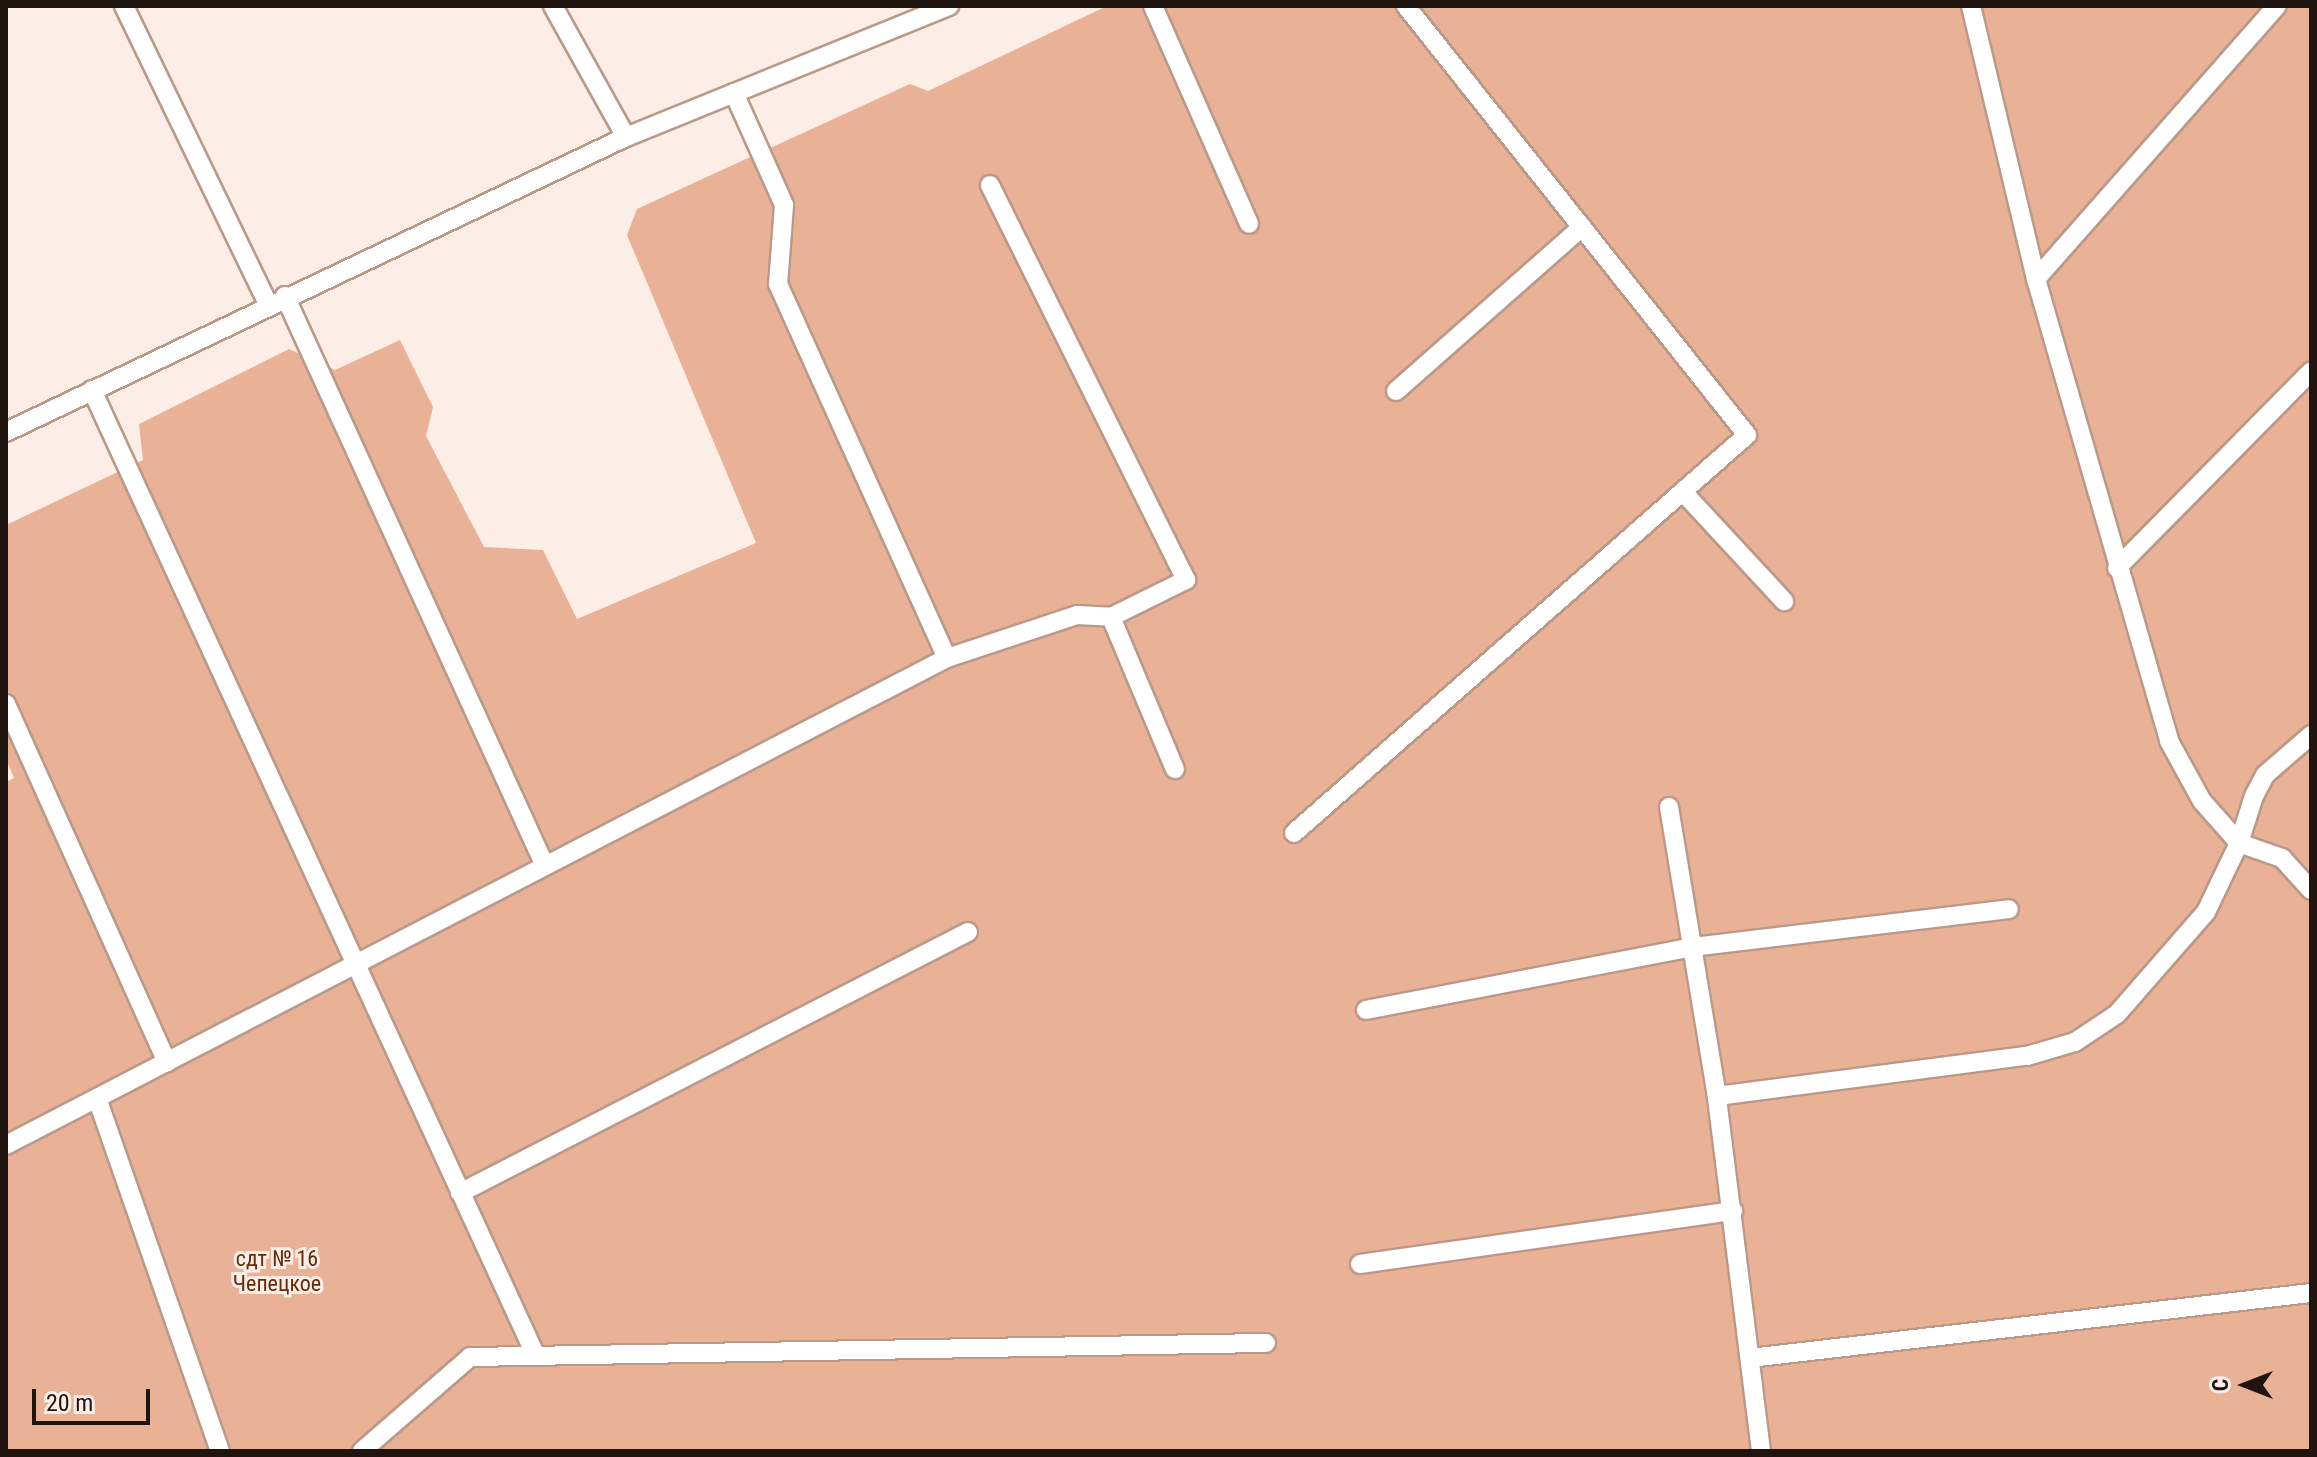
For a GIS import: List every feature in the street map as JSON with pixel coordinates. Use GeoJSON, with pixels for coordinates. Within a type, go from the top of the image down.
{"type":"FeatureCollection","features":[{"type":"Feature","properties":{"kind":"lane"},"geometry":{"type":"LineString","coordinates":[[124,6],[277,300],[545,866]]}},
{"type":"Feature","properties":{"kind":"lane"},"geometry":{"type":"LineString","coordinates":[[553,6],[626,137]]}},
{"type":"Feature","properties":{"kind":"lane"},"geometry":{"type":"LineString","coordinates":[[6,432],[277,300],[626,137],[949,6]]}},
{"type":"Feature","properties":{"kind":"lane"},"geometry":{"type":"LineString","coordinates":[[1153,6],[1249,224]]}},
{"type":"Feature","properties":{"kind":"lane"},"geometry":{"type":"LineString","coordinates":[[1294,833],[1747,435],[1406,6]]}},
{"type":"Feature","properties":{"kind":"lane"},"geometry":{"type":"LineString","coordinates":[[1971,6],[2036,279],[2169,741],[2202,801],[2239,843],[2282,858],[2311,890]]}},
{"type":"Feature","properties":{"kind":"lane"},"geometry":{"type":"LineString","coordinates":[[2036,279],[2277,6]]}},
{"type":"Feature","properties":{"kind":"lane"},"geometry":{"type":"LineString","coordinates":[[734,93],[784,205],[778,284],[947,658]]}},
{"type":"Feature","properties":{"kind":"lane"},"geometry":{"type":"LineString","coordinates":[[6,1145],[947,658],[1077,615],[1111,617],[1186,580],[990,185]]}},
{"type":"Feature","properties":{"kind":"lane"},"geometry":{"type":"LineString","coordinates":[[1396,391],[1582,227]]}},
{"type":"Feature","properties":{"kind":"lane"},"geometry":{"type":"LineString","coordinates":[[2117,568],[2311,371]]}},
{"type":"Feature","properties":{"kind":"lane"},"geometry":{"type":"LineString","coordinates":[[92,390],[535,1354]]}},
{"type":"Feature","properties":{"kind":"lane"},"geometry":{"type":"LineString","coordinates":[[1683,492],[1784,601]]}},
{"type":"Feature","properties":{"kind":"lane"},"geometry":{"type":"LineString","coordinates":[[1111,617],[1175,769]]}},
{"type":"Feature","properties":{"kind":"lane"},"geometry":{"type":"LineString","coordinates":[[6,704],[167,1062]]}},
{"type":"Feature","properties":{"kind":"lane"},"geometry":{"type":"LineString","coordinates":[[1717,1096],[2027,1056],[2075,1042],[2117,1014],[2206,912],[2239,843],[2254,796],[2265,775],[2311,735]]}},
{"type":"Feature","properties":{"kind":"lane"},"geometry":{"type":"LineString","coordinates":[[1669,807],[1717,1096],[1761,1451]]}},
{"type":"Feature","properties":{"kind":"lane"},"geometry":{"type":"LineString","coordinates":[[1366,1010],[1692,947],[2009,909]]}},
{"type":"Feature","properties":{"kind":"lane"},"geometry":{"type":"LineString","coordinates":[[460,1193],[968,932]]}},
{"type":"Feature","properties":{"kind":"lane"},"geometry":{"type":"LineString","coordinates":[[97,1098],[220,1451]]}},
{"type":"Feature","properties":{"kind":"lane"},"geometry":{"type":"LineString","coordinates":[[1360,1264],[1733,1211]]}},
{"type":"Feature","properties":{"kind":"lane"},"geometry":{"type":"LineString","coordinates":[[1750,1358],[2311,1293]]}},
{"type":"Feature","properties":{"kind":"lane"},"geometry":{"type":"LineString","coordinates":[[362,1451],[470,1357],[1266,1343]]}},
{"type":"Feature","properties":{"kind":"green space","name":"сдт № 16 Чепецкое"},"geometry":{"type":"Polygon","coordinates":[[[1107,6],[2311,6],[2311,1451],[6,1451],[6,782],[14,778],[6,759],[6,525],[143,460],[139,424],[289,349],[335,370],[400,340],[433,407],[426,436],[484,547],[543,550],[577,619],[756,543],[627,235],[637,209],[910,84],[928,91],[1107,6]]]}}]}
